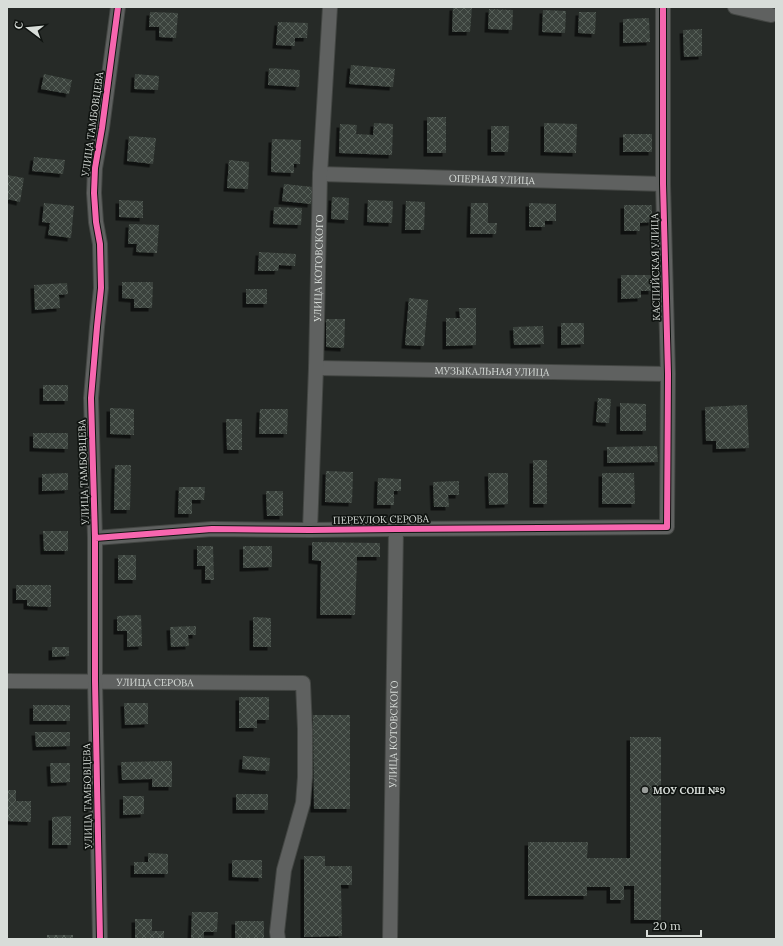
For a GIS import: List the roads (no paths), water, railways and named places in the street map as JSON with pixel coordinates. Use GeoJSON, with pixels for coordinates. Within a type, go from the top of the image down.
{"type":"FeatureCollection","features":[{"type":"Feature","properties":{"kind":"street","name":"УЛИЦА ТАМБОВЦЕВА"},"geometry":{"type":"LineString","coordinates":[[100,939],[95,682],[95,538],[91,398],[101,288],[100,244],[96,222],[94,193],[95,168],[102,128],[118,7]]}},
{"type":"Feature","properties":{"kind":"street","name":"УЛИЦА КОТОВСКОГО"},"geometry":{"type":"LineString","coordinates":[[310,530],[316,368],[320,174],[330,7]]}},
{"type":"Feature","properties":{"kind":"street","name":"КАСПИЙСКАЯ УЛИЦА"},"geometry":{"type":"LineString","coordinates":[[663,7],[663,184],[668,374],[667,527]]}},
{"type":"Feature","properties":{"kind":"street"},"geometry":{"type":"LineString","coordinates":[[735,7],[771,15]]}},
{"type":"Feature","properties":{"kind":"street","name":"ОПЕРНАЯ УЛИЦА"},"geometry":{"type":"LineString","coordinates":[[320,174],[663,184]]}},
{"type":"Feature","properties":{"kind":"street","name":"МУЗЫКАЛЬНАЯ УЛИЦА"},"geometry":{"type":"LineString","coordinates":[[316,368],[668,374]]}},
{"type":"Feature","properties":{"kind":"street","name":"ПЕРЕУЛОК СЕРОВА"},"geometry":{"type":"LineString","coordinates":[[95,538],[212,529],[310,530],[667,527]]}},
{"type":"Feature","properties":{"kind":"street","name":"УЛИЦА КОТОВСКОГО"},"geometry":{"type":"LineString","coordinates":[[390,939],[396,529]]}},
{"type":"Feature","properties":{"kind":"street","name":"УЛИЦА СЕРОВА"},"geometry":{"type":"LineString","coordinates":[[7,681],[303,683],[305,729],[304,803],[284,870],[277,932],[278,939]]}},
{"type":"Feature","properties":{"kind":"place","name":"МОУ СОШ №9"},"geometry":{"type":"Point","coordinates":[645,790]}}]}
